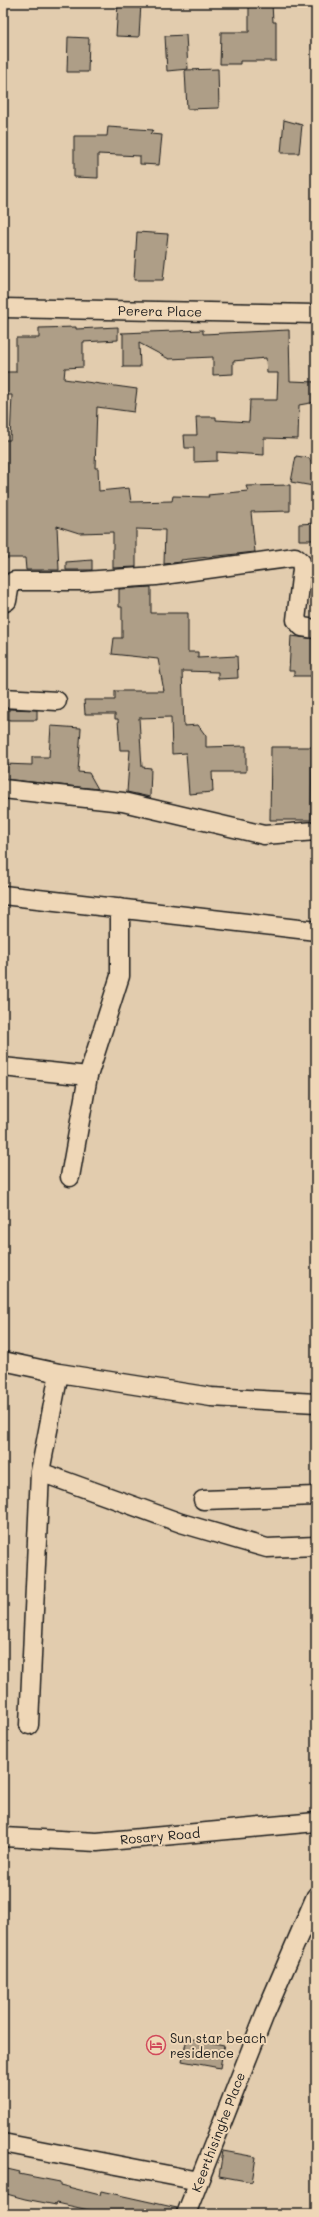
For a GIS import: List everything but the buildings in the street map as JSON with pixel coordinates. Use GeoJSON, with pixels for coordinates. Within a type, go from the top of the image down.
{"type":"FeatureCollection","features":[{"type":"Feature","properties":{"kind":"street","name":"Perera Place"},"geometry":{"type":"LineString","coordinates":[[3,308],[316,314]]}},
{"type":"Feature","properties":{"kind":"street"},"geometry":{"type":"LineString","coordinates":[[3,603],[7,600],[10,584],[14,581],[84,581],[148,576],[295,557],[301,562],[302,570],[296,620],[302,627],[316,629]]}},
{"type":"Feature","properties":{"kind":"street"},"geometry":{"type":"LineString","coordinates":[[3,698],[56,701]]}},
{"type":"Feature","properties":{"kind":"street"},"geometry":{"type":"LineString","coordinates":[[3,789],[123,802],[264,835],[316,831]]}},
{"type":"Feature","properties":{"kind":"street"},"geometry":{"type":"LineString","coordinates":[[3,895],[316,931]]}},
{"type":"Feature","properties":{"kind":"street"},"geometry":{"type":"LineString","coordinates":[[70,1177],[88,1076],[120,976],[120,908]]}},
{"type":"Feature","properties":{"kind":"street"},"geometry":{"type":"LineString","coordinates":[[3,1067],[88,1076]]}},
{"type":"Feature","properties":{"kind":"street"},"geometry":{"type":"LineString","coordinates":[[3,1360],[59,1373],[212,1397],[316,1403]]}},
{"type":"Feature","properties":{"kind":"street"},"geometry":{"type":"LineString","coordinates":[[29,1725],[40,1472],[59,1373]]}},
{"type":"Feature","properties":{"kind":"street"},"geometry":{"type":"LineString","coordinates":[[40,1472],[181,1523],[267,1548],[316,1546]]}},
{"type":"Feature","properties":{"kind":"street"},"geometry":{"type":"LineString","coordinates":[[203,1500],[316,1496]]}},
{"type":"Feature","properties":{"kind":"street","name":"Rosary Road"},"geometry":{"type":"LineString","coordinates":[[3,1837],[97,1842],[316,1822]]}},
{"type":"Feature","properties":{"kind":"street","name":"Keerthisinghe Place"},"geometry":{"type":"LineString","coordinates":[[186,2214],[265,2014],[311,1919],[316,1896]]}},
{"type":"Feature","properties":{"kind":"street"},"geometry":{"type":"LineString","coordinates":[[3,2143],[199,2181]]}},
{"type":"Feature","properties":{"kind":"place","name":"Sun star beach residence"},"geometry":{"type":"Point","coordinates":[156,2045]}}]}
